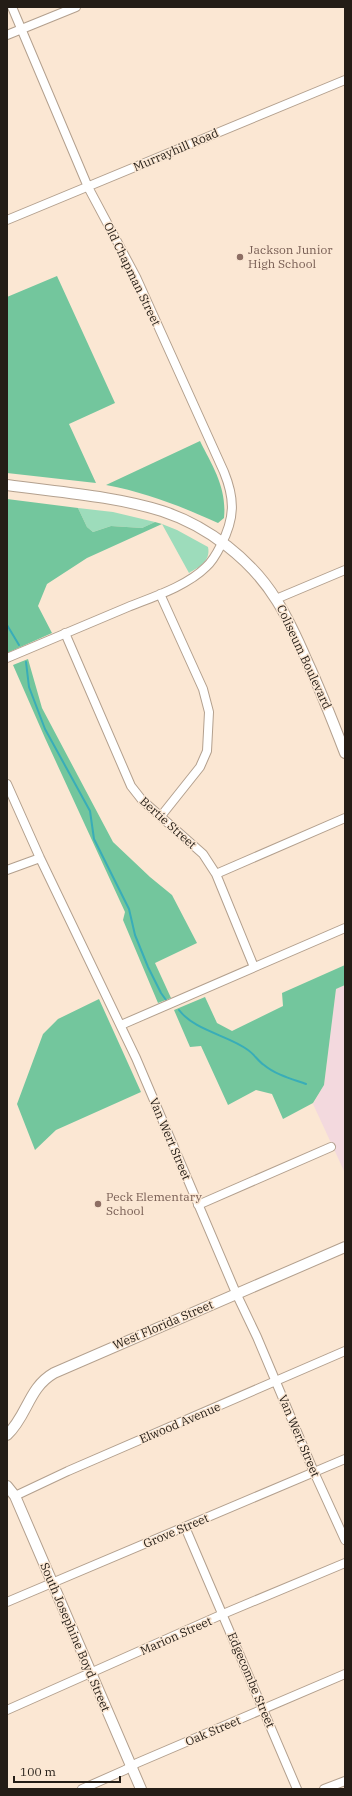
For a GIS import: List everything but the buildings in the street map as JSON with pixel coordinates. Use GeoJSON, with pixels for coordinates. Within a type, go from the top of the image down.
{"type":"FeatureCollection","features":[{"type":"Feature","properties":{"kind":"main road","name":"Coliseum Boulevard"},"geometry":{"type":"LineString","coordinates":[[7,485],[133,503],[163,511],[189,522],[222,543],[249,566],[276,599],[286,616],[320,690],[345,753]]}},
{"type":"Feature","properties":{"kind":"main road","name":"West Florida Street"},"geometry":{"type":"LineString","coordinates":[[7,1435],[15,1427],[22,1416],[32,1394],[46,1377],[60,1369],[345,1247]]}},
{"type":"Feature","properties":{"kind":"main road","name":"South Josephine Boyd Street"},"geometry":{"type":"LineString","coordinates":[[7,1486],[15,1496],[54,1583],[90,1674],[141,1789]]}},
{"type":"Feature","properties":{"kind":"street","name":"Old Chapman Street"},"geometry":{"type":"LineString","coordinates":[[7,658],[160,594],[198,574],[215,557],[230,528],[232,514],[232,499],[228,483],[136,277],[88,187],[12,7]]}},
{"type":"Feature","properties":{"kind":"street"},"geometry":{"type":"LineString","coordinates":[[7,35],[76,7]]}},
{"type":"Feature","properties":{"kind":"street","name":"Murrayhill Road"},"geometry":{"type":"LineString","coordinates":[[7,220],[345,80]]}},
{"type":"Feature","properties":{"kind":"street"},"geometry":{"type":"LineString","coordinates":[[276,599],[345,570]]}},
{"type":"Feature","properties":{"kind":"street"},"geometry":{"type":"LineString","coordinates":[[160,594],[202,689],[209,712],[207,751],[200,767],[161,816]]}},
{"type":"Feature","properties":{"kind":"street","name":"Bertie Street"},"geometry":{"type":"LineString","coordinates":[[65,633],[131,786],[142,800],[203,854],[216,874],[254,967]]}},
{"type":"Feature","properties":{"kind":"street","name":"Van Wert Street"},"geometry":{"type":"LineString","coordinates":[[7,784],[40,858],[121,1025],[236,1293],[345,1540]]}},
{"type":"Feature","properties":{"kind":"street"},"geometry":{"type":"LineString","coordinates":[[216,874],[345,818]]}},
{"type":"Feature","properties":{"kind":"street"},"geometry":{"type":"LineString","coordinates":[[7,870],[40,858]]}},
{"type":"Feature","properties":{"kind":"street"},"geometry":{"type":"LineString","coordinates":[[121,1025],[345,928]]}},
{"type":"Feature","properties":{"kind":"street"},"geometry":{"type":"LineString","coordinates":[[198,1205],[331,1147]]}},
{"type":"Feature","properties":{"kind":"street","name":"Elwood Avenue"},"geometry":{"type":"LineString","coordinates":[[15,1496],[68,1471],[345,1351]]}},
{"type":"Feature","properties":{"kind":"street","name":"Grove Street"},"geometry":{"type":"LineString","coordinates":[[7,1602],[345,1459]]}},
{"type":"Feature","properties":{"kind":"street","name":"Edgecombe Street"},"geometry":{"type":"LineString","coordinates":[[185,1527],[297,1789]]}},
{"type":"Feature","properties":{"kind":"street","name":"Marion Street"},"geometry":{"type":"LineString","coordinates":[[7,1710],[223,1614],[345,1563]]}},
{"type":"Feature","properties":{"kind":"street","name":"Oak Street"},"geometry":{"type":"LineString","coordinates":[[82,1789],[345,1674]]}},
{"type":"Feature","properties":{"kind":"street"},"geometry":{"type":"LineString","coordinates":[[324,1789],[345,1780]]}},
{"type":"Feature","properties":{"kind":"shaded area"},"geometry":{"type":"Polygon","coordinates":[[[345,985],[345,1173],[313,1104],[324,1085],[336,989],[345,985]]]}},
{"type":"Feature","properties":{"kind":"green space"},"geometry":{"type":"Polygon","coordinates":[[[57,276],[115,403],[69,424],[96,483],[7,473],[7,297],[57,276]]]}},
{"type":"Feature","properties":{"kind":"green space"},"geometry":{"type":"Polygon","coordinates":[[[200,441],[221,487],[224,518],[218,523],[164,501],[136,492],[106,485],[200,441]]]}},
{"type":"Feature","properties":{"kind":"green space"},"geometry":{"type":"Polygon","coordinates":[[[7,499],[78,508],[87,527],[93,532],[111,526],[142,528],[155,522],[162,524],[87,558],[47,584],[38,606],[52,633],[7,653],[7,499]]]}},
{"type":"Feature","properties":{"kind":"green space"},"geometry":{"type":"Polygon","coordinates":[[[78,508],[113,512],[155,522],[142,528],[111,526],[93,532],[87,527],[78,508]]]}},
{"type":"Feature","properties":{"kind":"green space"},"geometry":{"type":"Polygon","coordinates":[[[162,524],[177,530],[208,547],[208,556],[206,560],[189,573],[162,524]]]}},
{"type":"Feature","properties":{"kind":"green space"},"geometry":{"type":"Polygon","coordinates":[[[28,659],[42,708],[113,842],[150,877],[172,895],[197,943],[155,963],[171,998],[158,1003],[123,920],[125,912],[13,665],[28,659]]]}},
{"type":"Feature","properties":{"kind":"green space"},"geometry":{"type":"Polygon","coordinates":[[[345,965],[345,985],[336,989],[324,1085],[313,1103],[283,1119],[272,1094],[256,1090],[228,1105],[201,1046],[190,1047],[174,1010],[205,997],[217,1023],[232,1031],[283,1006],[282,993],[345,965]]]}},
{"type":"Feature","properties":{"kind":"green space"},"geometry":{"type":"Polygon","coordinates":[[[99,999],[141,1092],[56,1130],[35,1150],[17,1104],[43,1034],[58,1019],[99,999]]]}},
{"type":"Feature","properties":{"kind":"waterway"},"geometry":{"type":"LineString","coordinates":[[7,625],[19,645]]}},
{"type":"Feature","properties":{"kind":"waterway"},"geometry":{"type":"LineString","coordinates":[[26,662],[29,687],[45,729],[90,811],[94,839],[129,909],[135,935],[148,967],[166,1000]]}},
{"type":"Feature","properties":{"kind":"waterway"},"geometry":{"type":"LineString","coordinates":[[179,1010],[194,1023],[231,1040],[248,1050],[262,1063],[274,1071],[306,1084]]}},
{"type":"Feature","properties":{"kind":"place","name":"Jackson Junior High School"},"geometry":{"type":"Point","coordinates":[240,257]}},
{"type":"Feature","properties":{"kind":"place","name":"Peck Elementary School"},"geometry":{"type":"Point","coordinates":[98,1204]}}]}
